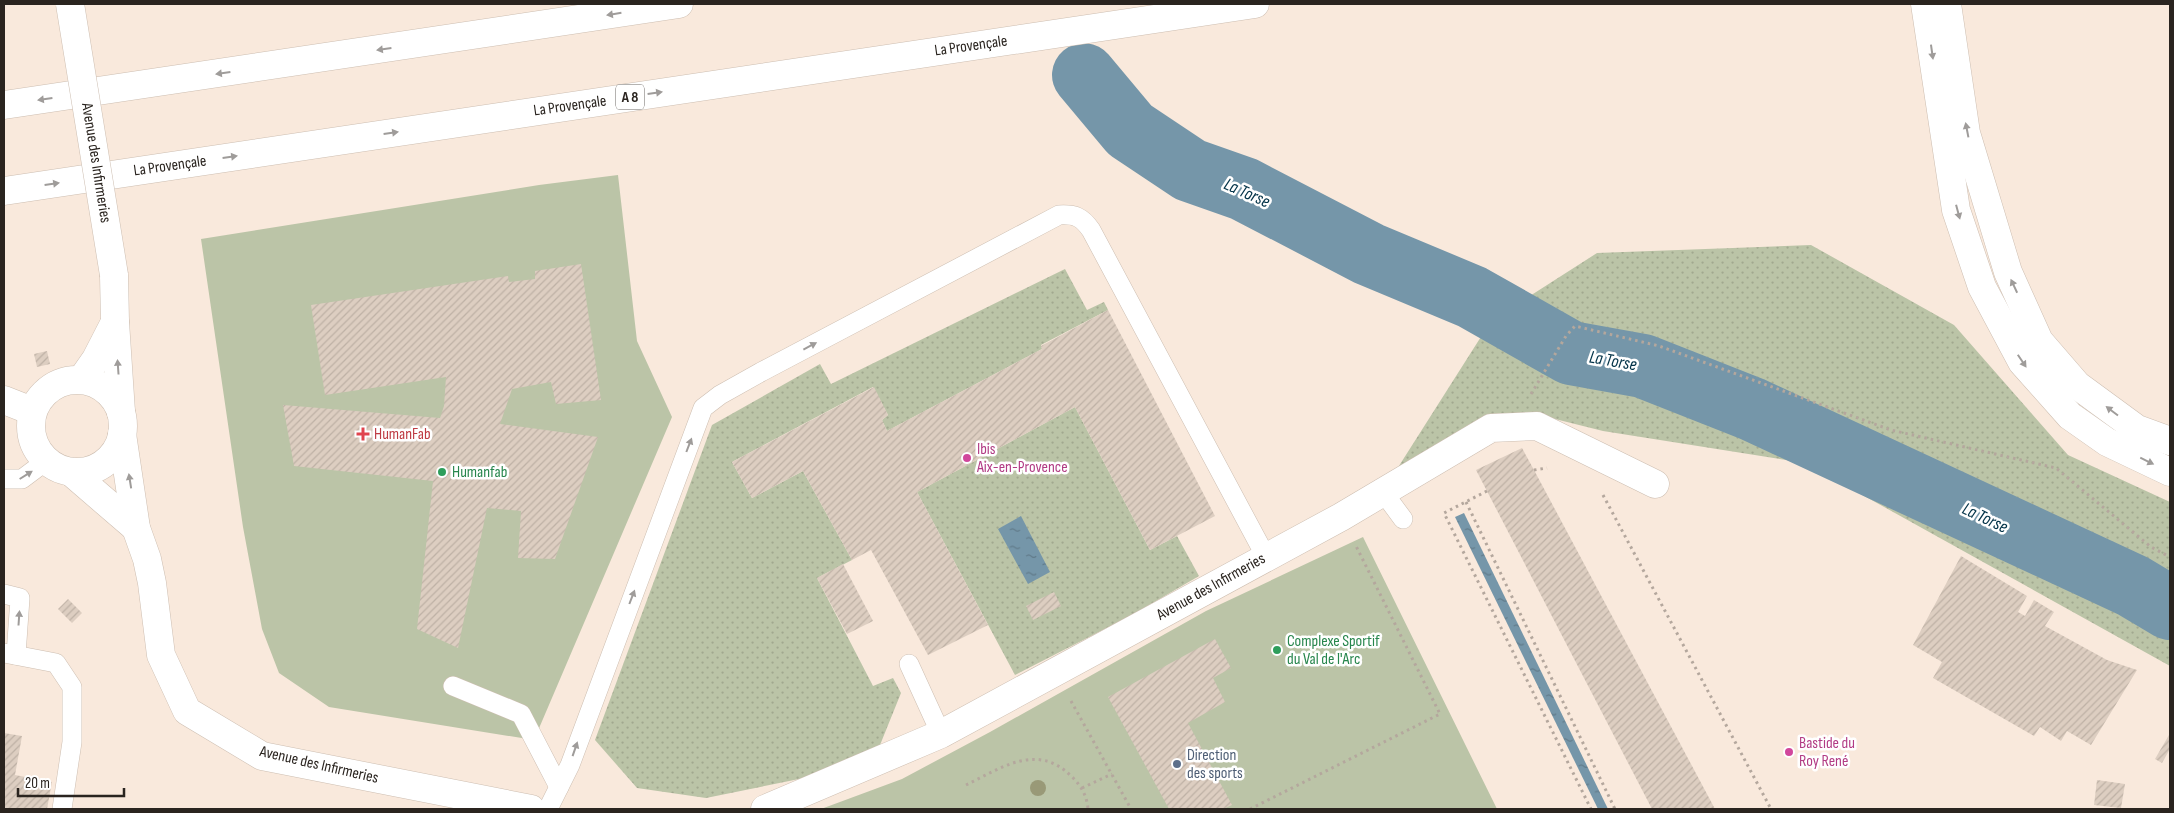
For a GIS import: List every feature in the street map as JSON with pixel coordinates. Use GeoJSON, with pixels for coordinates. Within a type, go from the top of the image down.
{"type":"FeatureCollection","features":[{"type":"Feature","properties":{"kind":"main road","name":"Avenue des Infirmeries"},"geometry":{"type":"LineString","coordinates":[[70,4],[114,275],[115,322],[122,423],[136,528],[147,559],[161,655],[187,711],[262,756],[530,809]]}},
{"type":"Feature","properties":{"kind":"main road"},"geometry":{"type":"LineString","coordinates":[[416,45],[585,4]]}},
{"type":"Feature","properties":{"kind":"main road"},"geometry":{"type":"LineString","coordinates":[[4,105],[416,45],[679,4]]}},
{"type":"Feature","properties":{"kind":"main road","name":"La Provençale"},"geometry":{"type":"LineString","coordinates":[[4,191],[1255,4]]}},
{"type":"Feature","properties":{"kind":"main road"},"geometry":{"type":"LineString","coordinates":[[1926,4],[1956,210],[1982,287],[2022,362],[2070,416],[2107,442],[2170,472]]}},
{"type":"Feature","properties":{"kind":"main road"},"geometry":{"type":"LineString","coordinates":[[1947,4],[1966,133],[2008,272],[2039,341],[2077,385],[2136,429],[2170,441]]}},
{"type":"Feature","properties":{"kind":"main road","name":"Avenue des Infirmeries"},"geometry":{"type":"LineString","coordinates":[[82,379],[96,359],[115,322]]}},
{"type":"Feature","properties":{"kind":"main road"},"geometry":{"type":"LineString","coordinates":[[82,379],[106,390],[115,400],[122,423],[118,448],[110,458],[91,469],[71,472],[58,468],[46,461],[37,451],[30,425],[32,411],[38,400],[57,383],[82,379]]}},
{"type":"Feature","properties":{"kind":"main road"},"geometry":{"type":"LineString","coordinates":[[4,400],[32,411]]}},
{"type":"Feature","properties":{"kind":"main road","name":"Avenue des Infirmeries"},"geometry":{"type":"LineString","coordinates":[[765,809],[941,734],[1341,517],[1491,428],[1519,425],[1537,426],[1655,484]]}},
{"type":"Feature","properties":{"kind":"main road","name":"Avenue des Infirmeries"},"geometry":{"type":"LineString","coordinates":[[71,472],[136,528]]}},
{"type":"Feature","properties":{"kind":"lane"},"geometry":{"type":"LineString","coordinates":[[548,809],[570,765],[704,408],[720,395],[761,372],[1060,215],[1072,215],[1083,218],[1091,230],[1266,557]]}},
{"type":"Feature","properties":{"kind":"lane"},"geometry":{"type":"LineString","coordinates":[[4,479],[22,479],[46,461]]}},
{"type":"Feature","properties":{"kind":"lane"},"geometry":{"type":"LineString","coordinates":[[1383,492],[1404,518]]}},
{"type":"Feature","properties":{"kind":"lane"},"geometry":{"type":"LineString","coordinates":[[4,594],[20,598],[10,654],[56,663],[72,687],[72,742],[62,809]]}},
{"type":"Feature","properties":{"kind":"lane"},"geometry":{"type":"LineString","coordinates":[[909,664],[941,734]]}},
{"type":"Feature","properties":{"kind":"lane"},"geometry":{"type":"LineString","coordinates":[[453,686],[520,714],[559,787]]}},
{"type":"Feature","properties":{"kind":"path"},"geometry":{"type":"LineString","coordinates":[[1537,383],[1566,336],[1575,326],[1659,346],[1891,430],[2056,468],[2151,547],[2170,557]]}},
{"type":"Feature","properties":{"kind":"path"},"geometry":{"type":"LineString","coordinates":[[1534,470],[1550,468]]}},
{"type":"Feature","properties":{"kind":"path"},"geometry":{"type":"LineString","coordinates":[[1487,491],[1444,513],[1591,809]]}},
{"type":"Feature","properties":{"kind":"path"},"geometry":{"type":"LineString","coordinates":[[1602,493],[1771,809]]}},
{"type":"Feature","properties":{"kind":"path"},"geometry":{"type":"LineString","coordinates":[[1466,502],[1615,809]]}},
{"type":"Feature","properties":{"kind":"path"},"geometry":{"type":"LineString","coordinates":[[1250,809],[1440,714],[1341,517]]}},
{"type":"Feature","properties":{"kind":"path"},"geometry":{"type":"LineString","coordinates":[[1055,672],[1131,809]]}},
{"type":"Feature","properties":{"kind":"path"},"geometry":{"type":"LineString","coordinates":[[966,785],[1016,762],[1040,759],[1053,762],[1066,770],[1082,788],[1088,809]]}},
{"type":"Feature","properties":{"kind":"path"},"geometry":{"type":"LineString","coordinates":[[1082,788],[1112,774]]}},
{"type":"Feature","properties":{"kind":"green space","name":"Humanfab"},"geometry":{"type":"Polygon","coordinates":[[[618,175],[637,341],[672,417],[534,740],[329,707],[279,673],[262,629],[243,527],[201,239],[539,185],[618,175]]]}},
{"type":"Feature","properties":{"kind":"green space"},"geometry":{"type":"Polygon","coordinates":[[[1811,245],[1954,325],[2068,455],[2170,502],[2170,666],[1805,463],[1603,431],[1543,416],[1489,415],[1397,469],[1491,321],[1597,253],[1811,245]]]}},
{"type":"Feature","properties":{"kind":"green space"},"geometry":{"type":"Polygon","coordinates":[[[1065,269],[1087,310],[1104,302],[1108,310],[1041,345],[1042,349],[887,431],[882,420],[888,415],[873,387],[732,462],[752,498],[803,471],[852,560],[817,578],[873,686],[893,678],[901,693],[880,745],[804,778],[706,798],[637,788],[595,740],[712,425],[820,364],[831,384],[1065,269]]]}},
{"type":"Feature","properties":{"kind":"green space"},"geometry":{"type":"Polygon","coordinates":[[[1075,407],[1150,550],[1177,536],[1199,576],[1132,615],[1015,675],[917,492],[1075,407]]]}},
{"type":"Feature","properties":{"kind":"green space","name":"Complexe Sportif du Val de l'Arc"},"geometry":{"type":"Polygon","coordinates":[[[1363,537],[1497,809],[821,809],[902,779],[1206,611],[1363,537]]]}},
{"type":"Feature","properties":{"kind":"water"},"geometry":{"type":"Polygon","coordinates":[[[1464,513],[1608,809],[1598,809],[1455,517],[1464,513]]]}},
{"type":"Feature","properties":{"kind":"water"},"geometry":{"type":"Polygon","coordinates":[[[1021,516],[1050,572],[1028,584],[998,529],[1021,516]]]}},
{"type":"Feature","properties":{"kind":"building"},"geometry":{"type":"Polygon","coordinates":[[[581,264],[601,400],[556,404],[551,382],[512,389],[500,424],[598,437],[555,559],[518,558],[521,511],[487,508],[458,648],[417,629],[433,481],[294,466],[283,405],[440,418],[444,406],[446,377],[325,395],[311,305],[508,276],[509,282],[535,279],[535,271],[581,264]]]}},
{"type":"Feature","properties":{"kind":"building"},"geometry":{"type":"Polygon","coordinates":[[[1108,310],[1215,516],[1150,550],[1075,407],[917,492],[988,625],[928,655],[871,550],[852,560],[803,471],[752,498],[732,462],[874,387],[888,415],[882,420],[887,431],[1042,349],[1041,346],[1108,310]]]}},
{"type":"Feature","properties":{"kind":"building"},"geometry":{"type":"Polygon","coordinates":[[[47,351],[50,364],[37,367],[34,354],[47,351]]]}},
{"type":"Feature","properties":{"kind":"building"},"geometry":{"type":"Polygon","coordinates":[[[1522,448],[1715,809],[1652,809],[1476,470],[1522,448]]]}},
{"type":"Feature","properties":{"kind":"building"},"geometry":{"type":"Polygon","coordinates":[[[1961,556],[2027,596],[2018,612],[2025,616],[2034,600],[2054,612],[2045,626],[2107,660],[2137,670],[2091,745],[2067,731],[2061,741],[2040,727],[2034,736],[1933,678],[1942,662],[1913,645],[1961,556]]]}},
{"type":"Feature","properties":{"kind":"building"},"geometry":{"type":"Polygon","coordinates":[[[843,564],[873,621],[847,634],[817,578],[843,564]]]}},
{"type":"Feature","properties":{"kind":"building"},"geometry":{"type":"Polygon","coordinates":[[[1054,592],[1061,606],[1033,620],[1026,606],[1054,592]]]}},
{"type":"Feature","properties":{"kind":"building"},"geometry":{"type":"Polygon","coordinates":[[[68,599],[82,613],[72,623],[58,609],[68,599]]]}},
{"type":"Feature","properties":{"kind":"building","name":"Direction des sports"},"geometry":{"type":"Polygon","coordinates":[[[1215,639],[1231,668],[1213,678],[1225,702],[1188,723],[1232,805],[1223,809],[1169,809],[1108,697],[1215,639]]]}},
{"type":"Feature","properties":{"kind":"building"},"geometry":{"type":"Polygon","coordinates":[[[4,733],[22,736],[15,775],[52,782],[47,809],[4,809],[4,733]]]}},
{"type":"Feature","properties":{"kind":"building"},"geometry":{"type":"Polygon","coordinates":[[[2169,735],[2170,749],[2162,763],[2155,759],[2169,735]]]}},
{"type":"Feature","properties":{"kind":"building"},"geometry":{"type":"Polygon","coordinates":[[[2097,780],[2125,784],[2121,808],[2094,805],[2097,780]]]}},
{"type":"Feature","properties":{"kind":"waterway","name":"La Torse"},"geometry":{"type":"LineString","coordinates":[[1084,75],[1130,130],[1190,170],[1244,189],[1369,254],[1472,297],[1571,353],[1643,366],[1752,409],[2133,586],[2170,608]]}},
{"type":"Feature","properties":{"kind":"place","name":"HumanFab"},"geometry":{"type":"Point","coordinates":[363,434]}},
{"type":"Feature","properties":{"kind":"place","name":"Ibis Aix-en-Provence"},"geometry":{"type":"Point","coordinates":[967,458]}},
{"type":"Feature","properties":{"kind":"place","name":"Humanfab"},"geometry":{"type":"Point","coordinates":[442,472]}},
{"type":"Feature","properties":{"kind":"place","name":"Complexe Sportif du Val de l'Arc"},"geometry":{"type":"Point","coordinates":[1277,650]}},
{"type":"Feature","properties":{"kind":"place","name":"Bastide du Roy René"},"geometry":{"type":"Point","coordinates":[1789,752]}},
{"type":"Feature","properties":{"kind":"place","name":"Direction des sports"},"geometry":{"type":"Point","coordinates":[1177,764]}}]}
